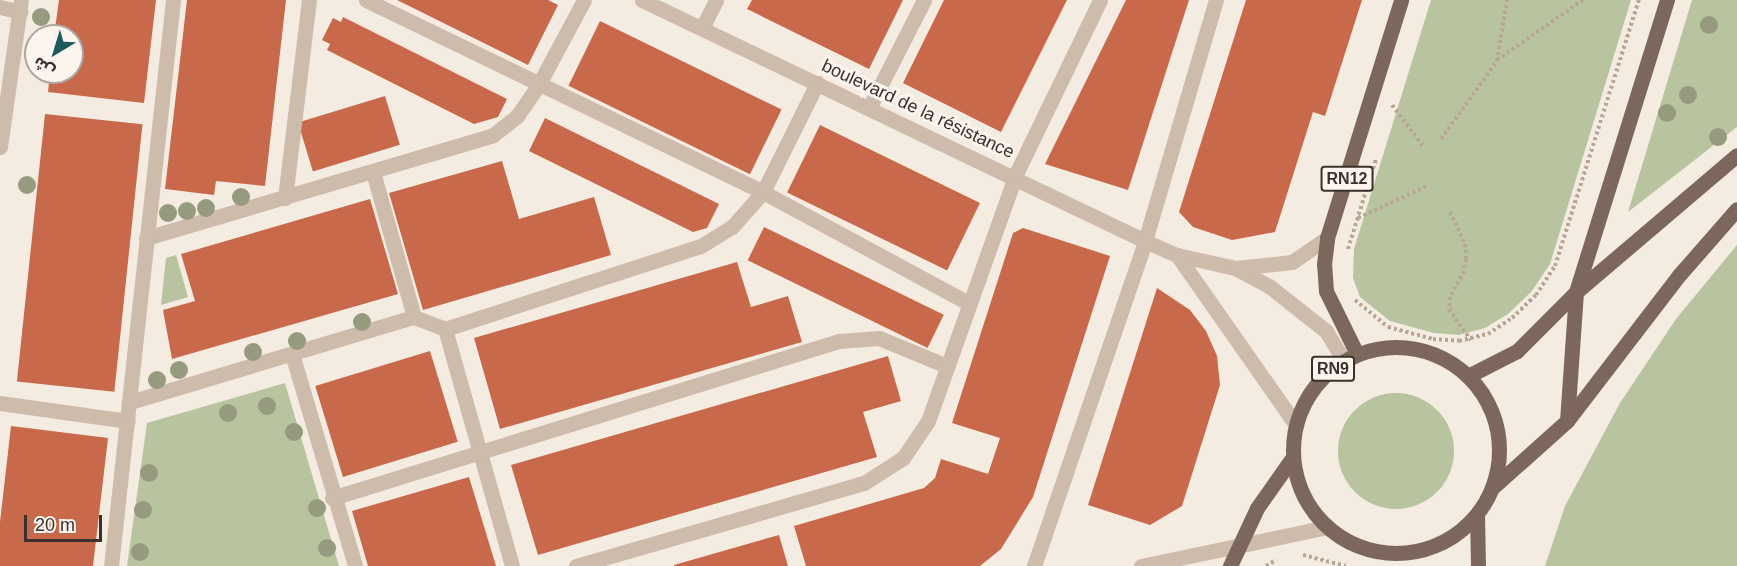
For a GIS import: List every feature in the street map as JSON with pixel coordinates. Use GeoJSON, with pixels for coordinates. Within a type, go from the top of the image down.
{"type":"FeatureCollection","features":[{"type":"Feature","properties":{"kind":"main road","name":"RN12"},"geometry":{"type":"LineString","coordinates":[[1351,358],[1326,291],[1323,264],[1327,238],[1401,0]]}},
{"type":"Feature","properties":{"kind":"main road"},"geometry":{"type":"LineString","coordinates":[[1567,421],[1576,292],[1667,0]]}},
{"type":"Feature","properties":{"kind":"main road"},"geometry":{"type":"LineString","coordinates":[[1468,376],[1517,351],[1576,292],[1737,155]]}},
{"type":"Feature","properties":{"kind":"main road","name":"RN9"},"geometry":{"type":"LineString","coordinates":[[1492,488],[1567,421],[1680,274],[1737,209]]}},
{"type":"Feature","properties":{"kind":"main road","name":"RN9"},"geometry":{"type":"LineString","coordinates":[[1390,347],[1415,349],[1448,361],[1468,376],[1485,397],[1497,430],[1498,464],[1492,488],[1477,514],[1447,540],[1401,553],[1362,547],[1328,527],[1304,495],[1293,457],[1296,425],[1319,382],[1351,358],[1390,347]]}},
{"type":"Feature","properties":{"kind":"main road","name":"RN9"},"geometry":{"type":"LineString","coordinates":[[1230,566],[1257,508],[1293,457]]}},
{"type":"Feature","properties":{"kind":"main road"},"geometry":{"type":"LineString","coordinates":[[1477,514],[1478,566]]}},
{"type":"Feature","properties":{"kind":"street"},"geometry":{"type":"LineString","coordinates":[[111,566],[173,0]]}},
{"type":"Feature","properties":{"kind":"street"},"geometry":{"type":"LineString","coordinates":[[285,198],[309,0]]}},
{"type":"Feature","properties":{"kind":"street"},"geometry":{"type":"LineString","coordinates":[[366,0],[763,192],[968,303]]}},
{"type":"Feature","properties":{"kind":"street"},"geometry":{"type":"LineString","coordinates":[[146,238],[493,135],[517,116],[539,84],[584,0]]}},
{"type":"Feature","properties":{"kind":"street","name":"boulevard de la résistance"},"geometry":{"type":"LineString","coordinates":[[642,0],[870,106],[1144,241],[1177,255],[1235,268]]}},
{"type":"Feature","properties":{"kind":"street"},"geometry":{"type":"LineString","coordinates":[[702,28],[716,0]]}},
{"type":"Feature","properties":{"kind":"street"},"geometry":{"type":"LineString","coordinates":[[870,106],[924,0]]}},
{"type":"Feature","properties":{"kind":"street"},"geometry":{"type":"LineString","coordinates":[[576,566],[864,483],[886,472],[916,443],[928,421],[1015,176],[1100,0]]}},
{"type":"Feature","properties":{"kind":"street"},"geometry":{"type":"LineString","coordinates":[[1034,566],[1144,241],[1216,0]]}},
{"type":"Feature","properties":{"kind":"street"},"geometry":{"type":"LineString","coordinates":[[0,7],[20,6],[0,147]]}},
{"type":"Feature","properties":{"kind":"street"},"geometry":{"type":"LineString","coordinates":[[130,402],[414,317],[445,329],[701,246],[732,227],[763,192],[817,83]]}},
{"type":"Feature","properties":{"kind":"street"},"geometry":{"type":"LineString","coordinates":[[373,172],[414,317]]}},
{"type":"Feature","properties":{"kind":"street"},"geometry":{"type":"LineString","coordinates":[[1235,268],[1292,262],[1327,238]]}},
{"type":"Feature","properties":{"kind":"street"},"geometry":{"type":"LineString","coordinates":[[1177,255],[1296,425]]}},
{"type":"Feature","properties":{"kind":"street"},"geometry":{"type":"LineString","coordinates":[[1235,268],[1269,286],[1326,332],[1351,358]]}},
{"type":"Feature","properties":{"kind":"street"},"geometry":{"type":"LineString","coordinates":[[445,329],[512,566]]}},
{"type":"Feature","properties":{"kind":"street"},"geometry":{"type":"LineString","coordinates":[[332,498],[478,451],[859,337],[899,344],[947,366]]}},
{"type":"Feature","properties":{"kind":"street"},"geometry":{"type":"LineString","coordinates":[[292,354],[332,498],[355,566]]}},
{"type":"Feature","properties":{"kind":"street"},"geometry":{"type":"LineString","coordinates":[[0,403],[128,421]]}},
{"type":"Feature","properties":{"kind":"street"},"geometry":{"type":"LineString","coordinates":[[1141,566],[1328,527]]}},
{"type":"Feature","properties":{"kind":"path"},"geometry":{"type":"LineString","coordinates":[[1497,61],[1507,0]]}},
{"type":"Feature","properties":{"kind":"path"},"geometry":{"type":"LineString","coordinates":[[1441,139],[1497,61],[1583,0]]}},
{"type":"Feature","properties":{"kind":"path"},"geometry":{"type":"LineString","coordinates":[[1351,290],[1355,300],[1369,315],[1388,327],[1433,339],[1471,340],[1512,318],[1536,295],[1555,266],[1637,0]]}},
{"type":"Feature","properties":{"kind":"path"},"geometry":{"type":"LineString","coordinates":[[1389,117],[1395,95]]}},
{"type":"Feature","properties":{"kind":"path"},"geometry":{"type":"LineString","coordinates":[[1392,105],[1423,146]]}},
{"type":"Feature","properties":{"kind":"path"},"geometry":{"type":"LineString","coordinates":[[1348,258],[1378,150]]}},
{"type":"Feature","properties":{"kind":"path"},"geometry":{"type":"LineString","coordinates":[[1358,218],[1427,186]]}},
{"type":"Feature","properties":{"kind":"path"},"geometry":{"type":"LineString","coordinates":[[1450,212],[1465,244],[1466,259],[1464,271],[1450,297],[1449,309],[1471,340]]}},
{"type":"Feature","properties":{"kind":"path"},"geometry":{"type":"LineString","coordinates":[[1293,556],[1310,555],[1346,566]]}},
{"type":"Feature","properties":{"kind":"path"},"geometry":{"type":"LineString","coordinates":[[1266,566],[1285,556]]}},
{"type":"Feature","properties":{"kind":"green space"},"geometry":{"type":"Polygon","coordinates":[[[1431,0],[1631,0],[1550,264],[1532,291],[1508,314],[1485,328],[1459,335],[1434,333],[1390,321],[1360,297],[1353,278],[1354,249],[1431,0]]]}},
{"type":"Feature","properties":{"kind":"green space"},"geometry":{"type":"Polygon","coordinates":[[[1692,0],[1737,0],[1737,127],[1628,212],[1692,0]]]}},
{"type":"Feature","properties":{"kind":"green space"},"geometry":{"type":"Polygon","coordinates":[[[1737,245],[1737,566],[1545,566],[1565,506],[1620,403],[1676,319],[1737,245]]]}},
{"type":"Feature","properties":{"kind":"green space"},"geometry":{"type":"Polygon","coordinates":[[[176,255],[188,297],[161,305],[166,258],[176,255]]]}},
{"type":"Feature","properties":{"kind":"green space"},"geometry":{"type":"Polygon","coordinates":[[[285,383],[339,566],[127,566],[147,423],[285,383]]]}},
{"type":"Feature","properties":{"kind":"green space"},"geometry":{"type":"Polygon","coordinates":[[[1396,393],[1418,398],[1437,410],[1449,429],[1454,451],[1449,473],[1437,492],[1418,504],[1396,509],[1374,504],[1355,492],[1343,473],[1338,451],[1343,429],[1355,410],[1374,398],[1396,393]]]}},
{"type":"Feature","properties":{"kind":"building"},"geometry":{"type":"Polygon","coordinates":[[[59,0],[156,0],[144,103],[48,92],[49,84],[84,84],[84,24],[56,24],[59,0]]]}},
{"type":"Feature","properties":{"kind":"building"},"geometry":{"type":"Polygon","coordinates":[[[187,0],[286,0],[265,186],[216,181],[214,195],[165,189],[187,0]]]}},
{"type":"Feature","properties":{"kind":"building"},"geometry":{"type":"Polygon","coordinates":[[[397,0],[548,0],[558,5],[528,65],[397,0]]]}},
{"type":"Feature","properties":{"kind":"building"},"geometry":{"type":"Polygon","coordinates":[[[752,0],[903,0],[869,69],[747,9],[752,0]]]}},
{"type":"Feature","properties":{"kind":"building"},"geometry":{"type":"Polygon","coordinates":[[[944,0],[1067,0],[1001,132],[903,83],[944,0]]]}},
{"type":"Feature","properties":{"kind":"building"},"geometry":{"type":"Polygon","coordinates":[[[1126,0],[1189,0],[1128,190],[1045,164],[1126,0]]]}},
{"type":"Feature","properties":{"kind":"building"},"geometry":{"type":"Polygon","coordinates":[[[1246,0],[1362,0],[1325,116],[1313,112],[1275,232],[1232,240],[1193,227],[1179,212],[1246,0]]]}},
{"type":"Feature","properties":{"kind":"building"},"geometry":{"type":"Polygon","coordinates":[[[343,17],[507,99],[498,117],[474,124],[327,50],[330,44],[322,40],[333,18],[341,22],[343,17]]]}},
{"type":"Feature","properties":{"kind":"building"},"geometry":{"type":"Polygon","coordinates":[[[600,21],[782,110],[750,174],[568,86],[600,21]]]}},
{"type":"Feature","properties":{"kind":"building"},"geometry":{"type":"Polygon","coordinates":[[[385,96],[400,145],[313,171],[298,123],[385,96]]]}},
{"type":"Feature","properties":{"kind":"building"},"geometry":{"type":"Polygon","coordinates":[[[45,114],[142,124],[114,392],[17,382],[45,114]]]}},
{"type":"Feature","properties":{"kind":"building"},"geometry":{"type":"Polygon","coordinates":[[[545,118],[719,204],[707,228],[693,232],[529,151],[545,118]]]}},
{"type":"Feature","properties":{"kind":"building"},"geometry":{"type":"Polygon","coordinates":[[[820,125],[980,203],[947,270],[787,192],[820,125]]]}},
{"type":"Feature","properties":{"kind":"building"},"geometry":{"type":"Polygon","coordinates":[[[502,161],[519,219],[594,197],[611,255],[423,310],[389,193],[502,161]]]}},
{"type":"Feature","properties":{"kind":"building"},"geometry":{"type":"Polygon","coordinates":[[[370,199],[398,294],[172,359],[163,310],[195,301],[181,254],[370,199]]]}},
{"type":"Feature","properties":{"kind":"building"},"geometry":{"type":"Polygon","coordinates":[[[764,227],[944,315],[928,348],[748,260],[764,227]]]}},
{"type":"Feature","properties":{"kind":"building"},"geometry":{"type":"Polygon","coordinates":[[[1023,228],[1110,256],[1033,497],[1001,549],[980,566],[806,566],[794,526],[924,488],[935,478],[941,459],[988,474],[1000,438],[952,423],[1013,233],[1023,228]]]}},
{"type":"Feature","properties":{"kind":"building"},"geometry":{"type":"Polygon","coordinates":[[[737,262],[751,307],[788,296],[802,342],[500,429],[474,338],[737,262]]]}},
{"type":"Feature","properties":{"kind":"building"},"geometry":{"type":"Polygon","coordinates":[[[1157,288],[1190,310],[1206,331],[1217,356],[1220,385],[1182,506],[1150,525],[1088,505],[1157,288]]]}},
{"type":"Feature","properties":{"kind":"building"},"geometry":{"type":"Polygon","coordinates":[[[430,351],[458,442],[343,477],[315,386],[430,351]]]}},
{"type":"Feature","properties":{"kind":"building"},"geometry":{"type":"Polygon","coordinates":[[[888,356],[901,401],[863,412],[877,457],[538,555],[511,465],[888,356]]]}},
{"type":"Feature","properties":{"kind":"building"},"geometry":{"type":"Polygon","coordinates":[[[11,426],[108,438],[93,566],[0,566],[0,522],[11,426]]]}},
{"type":"Feature","properties":{"kind":"building"},"geometry":{"type":"Polygon","coordinates":[[[469,477],[496,566],[368,566],[352,511],[469,477]]]}},
{"type":"Feature","properties":{"kind":"building"},"geometry":{"type":"Polygon","coordinates":[[[779,535],[788,566],[674,566],[674,565],[779,535]]]}}]}
